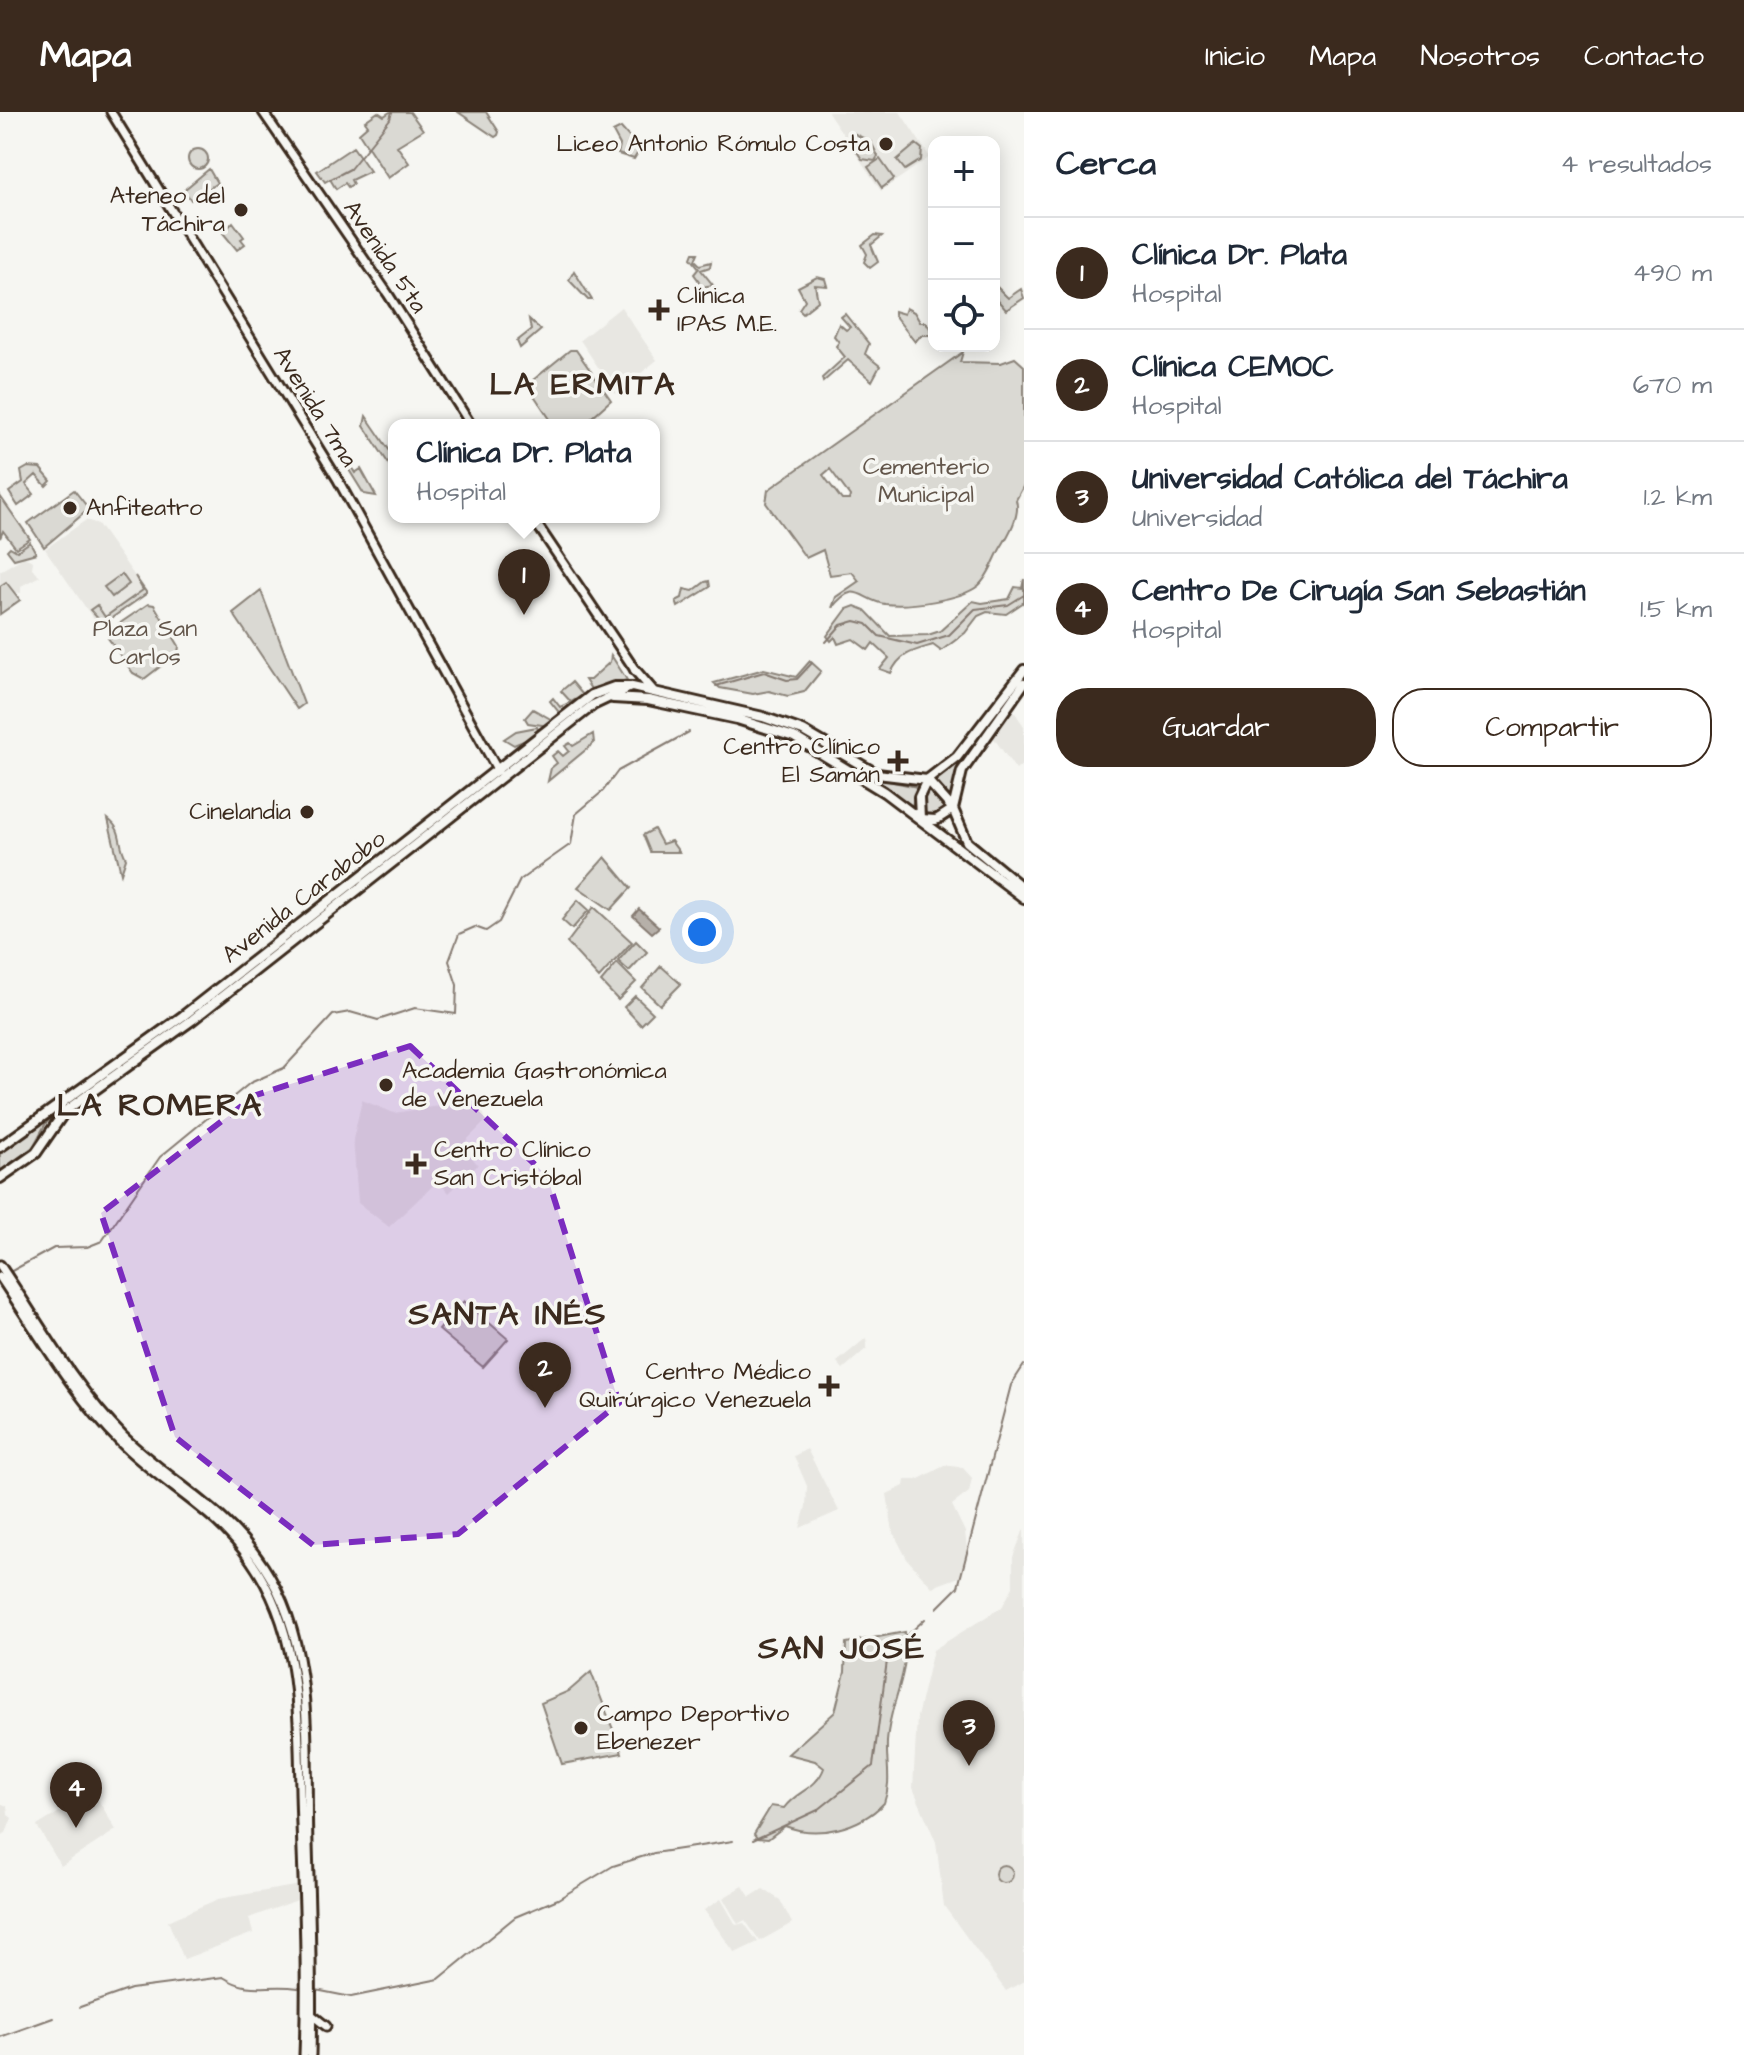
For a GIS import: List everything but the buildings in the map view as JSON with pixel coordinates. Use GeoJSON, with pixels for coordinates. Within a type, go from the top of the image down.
{"type":"FeatureCollection","features":[{"type":"Feature","properties":{"kind":"main road"},"geometry":{"type":"LineString","coordinates":[[635,670],[632,687],[775,720],[803,731],[877,774],[927,780],[953,809],[967,842],[1024,889]]}},
{"type":"Feature","properties":{"kind":"main road"},"geometry":{"type":"LineString","coordinates":[[635,670],[655,693]]}},
{"type":"Feature","properties":{"kind":"main road"},"geometry":{"type":"LineString","coordinates":[[920,818],[919,797],[927,780],[957,757],[1024,670]]}},
{"type":"Feature","properties":{"kind":"main road"},"geometry":{"type":"LineString","coordinates":[[920,818],[936,820],[953,809],[962,771],[1024,683]]}},
{"type":"Feature","properties":{"kind":"main road","name":"Avenida Carabobo"},"geometry":{"type":"LineString","coordinates":[[0,1147],[183,1016],[592,695],[614,687],[632,687]]}},
{"type":"Feature","properties":{"kind":"main road","name":"Avenida Carabobo"},"geometry":{"type":"LineString","coordinates":[[0,1178],[36,1153],[65,1111],[192,1020],[605,699],[632,687]]}},
{"type":"Feature","properties":{"kind":"main road"},"geometry":{"type":"LineString","coordinates":[[605,699],[648,700],[780,731],[856,774],[920,818],[1024,898]]}},
{"type":"Feature","properties":{"kind":"main road"},"geometry":{"type":"LineString","coordinates":[[498,771],[508,774]]}},
{"type":"Feature","properties":{"kind":"street","name":"Avenida 7ma"},"geometry":{"type":"LineString","coordinates":[[111,112],[338,480],[498,771]]}},
{"type":"Feature","properties":{"kind":"street","name":"Avenida 5ta"},"geometry":{"type":"LineString","coordinates":[[263,112],[388,294],[467,419]]}},
{"type":"Feature","properties":{"kind":"street"},"geometry":{"type":"LineString","coordinates":[[536,523],[635,670]]}},
{"type":"Feature","properties":{"kind":"street"},"geometry":{"type":"LineString","coordinates":[[0,1265],[102,1412],[138,1450],[212,1506],[246,1542],[265,1568],[289,1618],[301,1672],[306,1727],[311,2055]]}},
{"type":"Feature","properties":{"kind":"street"},"geometry":{"type":"LineString","coordinates":[[0,1277],[104,1425],[150,1469],[208,1511],[235,1540],[267,1586],[283,1623],[297,1690],[304,2055]]}},
{"type":"Feature","properties":{"kind":"street"},"geometry":{"type":"LineString","coordinates":[[312,2014],[326,2026]]}},
{"type":"Feature","properties":{"kind":"highlighted area"},"geometry":{"type":"Polygon","coordinates":[[[410,1046],[547,1176],[619,1403],[458,1534],[313,1545],[175,1437],[101,1213],[256,1095],[410,1046]]]}},
{"type":"Feature","properties":{"kind":"shaded area","name":"Liceo Antonio Rómulo Costa"},"geometry":{"type":"Polygon","coordinates":[[[828,112],[900,112],[928,158],[881,191],[828,112]]]}},
{"type":"Feature","properties":{"kind":"shaded area"},"geometry":{"type":"Polygon","coordinates":[[[621,307],[657,360],[616,394],[580,340],[621,307]]]}},
{"type":"Feature","properties":{"kind":"shaded area"},"geometry":{"type":"Polygon","coordinates":[[[86,520],[98,524],[146,592],[102,625],[97,624],[45,549],[86,520]]]}},
{"type":"Feature","properties":{"kind":"shaded area"},"geometry":{"type":"Polygon","coordinates":[[[24,557],[33,561],[32,568],[40,576],[21,586],[21,593],[13,592],[6,582],[0,586],[0,571],[24,557]]]}},
{"type":"Feature","properties":{"kind":"shaded area"},"geometry":{"type":"Polygon","coordinates":[[[1011,707],[1024,726],[1024,763],[1016,770],[991,734],[1011,707]]]}},
{"type":"Feature","properties":{"kind":"shaded area"},"geometry":{"type":"Polygon","coordinates":[[[639,909],[659,927],[652,933],[633,916],[639,909]]]}},
{"type":"Feature","properties":{"kind":"shaded area","name":"Centro Clínico San Cristóbal"},"geometry":{"type":"Polygon","coordinates":[[[362,1100],[394,1113],[470,1101],[481,1106],[486,1121],[462,1145],[478,1165],[449,1193],[438,1181],[389,1227],[358,1203],[353,1139],[362,1100]]]}},
{"type":"Feature","properties":{"kind":"shaded area"},"geometry":{"type":"Polygon","coordinates":[[[866,1338],[867,1348],[843,1369],[837,1362],[866,1338]]]}},
{"type":"Feature","properties":{"kind":"shaded area"},"geometry":{"type":"Polygon","coordinates":[[[807,1449],[839,1511],[800,1528],[807,1486],[794,1456],[807,1449]]]}},
{"type":"Feature","properties":{"kind":"shaded area"},"geometry":{"type":"Polygon","coordinates":[[[946,1465],[963,1468],[972,1478],[969,1492],[952,1505],[965,1532],[967,1549],[962,1576],[932,1587],[907,1559],[893,1532],[887,1494],[904,1486],[905,1480],[917,1480],[946,1465]]]}},
{"type":"Feature","properties":{"kind":"shaded area"},"geometry":{"type":"Polygon","coordinates":[[[1024,1529],[1024,1981],[1006,1991],[944,1906],[936,1842],[913,1788],[917,1717],[933,1650],[1002,1607],[1013,1587],[1013,1557],[1024,1529]]]}},
{"type":"Feature","properties":{"kind":"shaded area"},"geometry":{"type":"Polygon","coordinates":[[[93,1791],[116,1830],[61,1866],[37,1826],[93,1791]]]}},
{"type":"Feature","properties":{"kind":"shaded area"},"geometry":{"type":"Polygon","coordinates":[[[0,1803],[7,1806],[8,1815],[12,1818],[6,1833],[1,1835],[0,1803]]]}},
{"type":"Feature","properties":{"kind":"shaded area"},"geometry":{"type":"Polygon","coordinates":[[[300,1885],[300,1899],[249,1918],[253,1933],[184,1959],[168,1921],[218,1899],[300,1885]]]}},
{"type":"Feature","properties":{"kind":"shaded area"},"geometry":{"type":"Polygon","coordinates":[[[743,1886],[750,1897],[763,1889],[780,1900],[792,1923],[760,1941],[745,1920],[738,1924],[723,1898],[743,1886]]]}},
{"type":"Feature","properties":{"kind":"shaded area"},"geometry":{"type":"Polygon","coordinates":[[[721,1899],[736,1925],[744,1923],[758,1942],[735,1953],[704,1910],[721,1899]]]}},
{"type":"Feature","properties":{"kind":"green space"},"geometry":{"type":"Polygon","coordinates":[[[378,112],[384,116],[390,112],[410,112],[423,130],[397,146],[409,163],[388,178],[359,133],[368,125],[365,121],[378,112]]]}},
{"type":"Feature","properties":{"kind":"green space"},"geometry":{"type":"Polygon","coordinates":[[[458,112],[486,112],[498,135],[495,137],[458,112]]]}},
{"type":"Feature","properties":{"kind":"green space"},"geometry":{"type":"Polygon","coordinates":[[[621,128],[640,149],[634,159],[618,154],[620,145],[613,132],[621,128]]]}},
{"type":"Feature","properties":{"kind":"green space"},"geometry":{"type":"Polygon","coordinates":[[[853,133],[871,142],[878,156],[875,161],[862,159],[849,140],[853,133]]]}},
{"type":"Feature","properties":{"kind":"green space"},"geometry":{"type":"Polygon","coordinates":[[[916,144],[922,149],[921,160],[905,170],[897,160],[916,144]]]}},
{"type":"Feature","properties":{"kind":"green space"},"geometry":{"type":"Polygon","coordinates":[[[353,147],[370,171],[351,180],[353,184],[348,187],[345,183],[336,189],[330,179],[325,182],[317,171],[353,147]]]}},
{"type":"Feature","properties":{"kind":"green space"},"geometry":{"type":"Polygon","coordinates":[[[198,149],[205,152],[208,159],[205,166],[198,169],[191,166],[188,159],[191,152],[198,149]]]}},
{"type":"Feature","properties":{"kind":"green space"},"geometry":{"type":"Polygon","coordinates":[[[880,159],[894,179],[882,188],[868,167],[880,159]]]}},
{"type":"Feature","properties":{"kind":"green space"},"geometry":{"type":"Polygon","coordinates":[[[209,169],[217,183],[191,200],[184,190],[209,169]]]}},
{"type":"Feature","properties":{"kind":"green space"},"geometry":{"type":"Polygon","coordinates":[[[233,222],[244,237],[241,239],[245,244],[237,250],[223,233],[233,222]]]}},
{"type":"Feature","properties":{"kind":"green space"},"geometry":{"type":"Polygon","coordinates":[[[875,235],[882,236],[871,245],[878,262],[870,268],[864,262],[867,254],[862,245],[875,235]]]}},
{"type":"Feature","properties":{"kind":"green space"},"geometry":{"type":"Polygon","coordinates":[[[693,253],[698,253],[695,260],[700,265],[711,262],[710,267],[701,270],[713,285],[696,288],[699,281],[694,274],[699,268],[691,258],[693,253]]]}},
{"type":"Feature","properties":{"kind":"green space"},"geometry":{"type":"Polygon","coordinates":[[[574,271],[592,300],[588,300],[569,280],[574,271]]]}},
{"type":"Feature","properties":{"kind":"green space"},"geometry":{"type":"Polygon","coordinates":[[[817,277],[825,279],[827,286],[815,285],[818,301],[803,313],[799,309],[805,300],[798,287],[817,277]]]}},
{"type":"Feature","properties":{"kind":"green space"},"geometry":{"type":"Polygon","coordinates":[[[1021,289],[1024,298],[1006,310],[1000,303],[1000,290],[1008,298],[1021,289]]]}},
{"type":"Feature","properties":{"kind":"green space"},"geometry":{"type":"Polygon","coordinates":[[[906,308],[914,312],[920,322],[926,322],[928,335],[921,335],[915,342],[894,311],[904,314],[906,308]]]}},
{"type":"Feature","properties":{"kind":"green space"},"geometry":{"type":"Polygon","coordinates":[[[845,314],[869,344],[865,354],[880,366],[872,381],[848,360],[823,382],[822,378],[845,357],[836,346],[839,342],[834,336],[839,324],[846,330],[850,327],[841,317],[845,314]]]}},
{"type":"Feature","properties":{"kind":"green space"},"geometry":{"type":"Polygon","coordinates":[[[529,319],[541,330],[520,348],[517,341],[531,330],[529,319]]]}},
{"type":"Feature","properties":{"kind":"green space"},"geometry":{"type":"Polygon","coordinates":[[[570,350],[576,350],[611,400],[590,419],[550,419],[527,385],[570,350]]]}},
{"type":"Feature","properties":{"kind":"green space","name":"Cementerio Municipal"},"geometry":{"type":"Polygon","coordinates":[[[963,352],[960,362],[1001,363],[1015,358],[1024,366],[1024,485],[1016,500],[1017,512],[1010,532],[985,578],[970,591],[933,601],[895,605],[876,602],[852,592],[832,608],[836,597],[859,581],[852,572],[830,575],[823,550],[806,558],[766,503],[768,490],[963,352]],[[830,469],[823,475],[842,500],[849,500],[850,496],[830,469]]]}},
{"type":"Feature","properties":{"kind":"green space"},"geometry":{"type":"Polygon","coordinates":[[[366,416],[388,448],[388,463],[364,426],[366,416]]]}},
{"type":"Feature","properties":{"kind":"green space"},"geometry":{"type":"Polygon","coordinates":[[[349,463],[355,473],[361,469],[376,496],[364,494],[346,465],[349,463]]]}},
{"type":"Feature","properties":{"kind":"green space"},"geometry":{"type":"Polygon","coordinates":[[[28,467],[40,468],[51,481],[46,486],[36,475],[26,484],[34,494],[18,506],[9,492],[23,482],[21,471],[28,467]]]}},
{"type":"Feature","properties":{"kind":"green space"},"geometry":{"type":"Polygon","coordinates":[[[74,490],[89,509],[44,547],[28,523],[74,490]]]}},
{"type":"Feature","properties":{"kind":"green space"},"geometry":{"type":"Polygon","coordinates":[[[0,496],[30,539],[16,548],[3,531],[0,538],[0,496]]]}},
{"type":"Feature","properties":{"kind":"green space"},"geometry":{"type":"Polygon","coordinates":[[[30,542],[36,553],[14,559],[7,550],[10,547],[17,551],[30,542]]]}},
{"type":"Feature","properties":{"kind":"green space"},"geometry":{"type":"Polygon","coordinates":[[[122,574],[129,584],[112,597],[104,587],[122,574]]]}},
{"type":"Feature","properties":{"kind":"green space"},"geometry":{"type":"Polygon","coordinates":[[[135,576],[146,594],[103,624],[90,610],[97,605],[105,617],[143,590],[135,576]]]}},
{"type":"Feature","properties":{"kind":"green space"},"geometry":{"type":"Polygon","coordinates":[[[1024,579],[1024,602],[1006,614],[987,612],[978,616],[965,633],[941,651],[933,645],[913,651],[899,661],[891,673],[880,669],[889,658],[873,643],[868,650],[853,639],[838,644],[835,637],[831,641],[827,636],[847,609],[855,606],[865,610],[890,636],[928,635],[940,631],[973,601],[982,603],[1009,599],[1015,587],[1022,588],[1024,579]]]}},
{"type":"Feature","properties":{"kind":"green space"},"geometry":{"type":"Polygon","coordinates":[[[709,581],[710,587],[678,607],[676,601],[682,598],[684,589],[693,591],[709,581]]]}},
{"type":"Feature","properties":{"kind":"green space"},"geometry":{"type":"Polygon","coordinates":[[[6,582],[20,600],[0,614],[0,586],[6,582]]]}},
{"type":"Feature","properties":{"kind":"green space"},"geometry":{"type":"Polygon","coordinates":[[[261,591],[304,704],[297,709],[233,613],[261,591]]]}},
{"type":"Feature","properties":{"kind":"green space","name":"Plaza San Carlos"},"geometry":{"type":"Polygon","coordinates":[[[148,604],[154,605],[179,646],[178,653],[144,679],[133,673],[108,638],[110,630],[148,604]]]}},
{"type":"Feature","properties":{"kind":"green space"},"geometry":{"type":"Polygon","coordinates":[[[611,655],[627,680],[591,689],[585,680],[590,680],[610,662],[611,655]]]}},
{"type":"Feature","properties":{"kind":"green space"},"geometry":{"type":"Polygon","coordinates":[[[810,661],[821,671],[804,692],[788,696],[769,691],[753,694],[720,688],[714,683],[764,669],[796,677],[810,661]]]}},
{"type":"Feature","properties":{"kind":"green space"},"geometry":{"type":"Polygon","coordinates":[[[572,682],[583,695],[571,702],[561,691],[572,682]]]}},
{"type":"Feature","properties":{"kind":"green space"},"geometry":{"type":"Polygon","coordinates":[[[553,698],[560,707],[571,702],[574,706],[562,716],[550,701],[553,698]]]}},
{"type":"Feature","properties":{"kind":"green space"},"geometry":{"type":"Polygon","coordinates":[[[533,709],[554,721],[549,726],[528,723],[525,718],[533,709]]]}},
{"type":"Feature","properties":{"kind":"green space"},"geometry":{"type":"Polygon","coordinates":[[[537,727],[540,734],[514,745],[504,739],[516,731],[537,727]]]}},
{"type":"Feature","properties":{"kind":"green space"},"geometry":{"type":"Polygon","coordinates":[[[593,734],[594,743],[548,781],[551,768],[557,763],[552,756],[558,751],[563,756],[569,751],[565,746],[570,743],[573,746],[593,734]]]}},
{"type":"Feature","properties":{"kind":"green space"},"geometry":{"type":"Polygon","coordinates":[[[970,749],[950,798],[935,780],[970,749]]]}},
{"type":"Feature","properties":{"kind":"green space"},"geometry":{"type":"Polygon","coordinates":[[[877,781],[917,787],[912,806],[877,781]]]}},
{"type":"Feature","properties":{"kind":"green space"},"geometry":{"type":"Polygon","coordinates":[[[928,790],[945,809],[938,817],[929,816],[923,809],[923,795],[928,790]]]}},
{"type":"Feature","properties":{"kind":"green space"},"geometry":{"type":"Polygon","coordinates":[[[108,819],[116,828],[126,858],[121,873],[108,819]]]}},
{"type":"Feature","properties":{"kind":"green space"},"geometry":{"type":"Polygon","coordinates":[[[654,829],[662,844],[671,841],[679,852],[650,852],[643,835],[654,829]]]}},
{"type":"Feature","properties":{"kind":"green space"},"geometry":{"type":"Polygon","coordinates":[[[605,857],[631,888],[611,910],[578,887],[605,857]]]}},
{"type":"Feature","properties":{"kind":"green space"},"geometry":{"type":"Polygon","coordinates":[[[578,900],[589,910],[572,929],[562,920],[578,900]]]}},
{"type":"Feature","properties":{"kind":"green space"},"geometry":{"type":"Polygon","coordinates":[[[594,907],[632,942],[599,978],[567,943],[594,907]]]}},
{"type":"Feature","properties":{"kind":"green space"},"geometry":{"type":"Polygon","coordinates":[[[636,941],[647,952],[629,971],[618,961],[636,941]]]}},
{"type":"Feature","properties":{"kind":"green space"},"geometry":{"type":"Polygon","coordinates":[[[617,963],[636,982],[618,1000],[601,982],[617,963]]]}},
{"type":"Feature","properties":{"kind":"green space"},"geometry":{"type":"Polygon","coordinates":[[[661,966],[681,984],[660,1005],[642,988],[661,966]]]}},
{"type":"Feature","properties":{"kind":"green space"},"geometry":{"type":"Polygon","coordinates":[[[635,996],[653,1013],[641,1025],[624,1007],[635,996]]]}},
{"type":"Feature","properties":{"kind":"green space"},"geometry":{"type":"Polygon","coordinates":[[[62,1104],[65,1107],[46,1123],[33,1147],[0,1171],[0,1153],[62,1104]]]}},
{"type":"Feature","properties":{"kind":"green space"},"geometry":{"type":"Polygon","coordinates":[[[464,1301],[508,1339],[483,1367],[439,1330],[464,1301]]]}},
{"type":"Feature","properties":{"kind":"green space"},"geometry":{"type":"Polygon","coordinates":[[[905,1632],[905,1663],[889,1728],[888,1780],[884,1803],[863,1819],[838,1829],[811,1831],[785,1826],[768,1839],[757,1838],[754,1834],[771,1806],[784,1808],[821,1775],[824,1768],[815,1761],[788,1754],[835,1712],[845,1672],[846,1643],[905,1632]]]}},
{"type":"Feature","properties":{"kind":"green space","name":"Campo Deportivo Ebenezer"},"geometry":{"type":"Polygon","coordinates":[[[591,1672],[622,1753],[562,1764],[541,1703],[569,1691],[591,1672]]]}},
{"type":"Feature","properties":{"kind":"green space"},"geometry":{"type":"Polygon","coordinates":[[[1004,1865],[1013,1874],[1004,1883],[995,1874],[1004,1865]]]}},
{"type":"Feature","properties":{"kind":"waterway"},"geometry":{"type":"LineString","coordinates":[[331,179],[350,169],[390,119],[392,112]]}},
{"type":"Feature","properties":{"kind":"waterway"},"geometry":{"type":"LineString","coordinates":[[826,642],[841,625],[855,621],[867,624],[879,636],[917,645],[949,635],[975,609],[1008,605],[1024,595]]}},
{"type":"Feature","properties":{"kind":"waterway"},"geometry":{"type":"LineString","coordinates":[[716,686],[764,672],[787,680],[797,679],[812,663]]}},
{"type":"Feature","properties":{"kind":"waterway"},"geometry":{"type":"LineString","coordinates":[[8,1273],[54,1248],[87,1247],[102,1241],[160,1157],[250,1083],[284,1068],[333,1015],[350,1012],[378,1020],[415,1008],[456,1014],[457,985],[449,961],[459,934],[475,927],[486,931],[499,922],[520,880],[571,844],[576,814],[603,791],[618,771],[689,732]]}},
{"type":"Feature","properties":{"kind":"waterway"},"geometry":{"type":"LineString","coordinates":[[937,1608],[958,1587],[1011,1385],[1024,1365]]}},
{"type":"Feature","properties":{"kind":"waterway"},"geometry":{"type":"LineString","coordinates":[[753,1840],[818,1810],[873,1766],[888,1653],[925,1619]]}},
{"type":"Feature","properties":{"kind":"waterway"},"geometry":{"type":"LineString","coordinates":[[316,1990],[351,1997],[439,1979],[515,1917],[558,1899],[613,1866],[654,1853],[733,1841]]}},
{"type":"Feature","properties":{"kind":"waterway"},"geometry":{"type":"LineString","coordinates":[[80,2007],[131,1989],[223,1977],[242,1986],[298,1988]]}},
{"type":"Feature","properties":{"kind":"waterway"},"geometry":{"type":"LineString","coordinates":[[0,2037],[53,2018]]}},
{"type":"Feature","properties":{"kind":"place","name":"Liceo Antonio Rómulo Costa"},"geometry":{"type":"Point","coordinates":[886,144]}},
{"type":"Feature","properties":{"kind":"place","name":"Ateneo del Táchira"},"geometry":{"type":"Point","coordinates":[241,210]}},
{"type":"Feature","properties":{"kind":"place","name":"Clínica IPAS M.E."},"geometry":{"type":"Point","coordinates":[659,310]}},
{"type":"Feature","properties":{"kind":"place","name":"Anfiteatro"},"geometry":{"type":"Point","coordinates":[70,508]}},
{"type":"Feature","properties":{"kind":"place","name":"Clínica Dr. Plata"},"geometry":{"type":"Point","coordinates":[524,615]}},
{"type":"Feature","properties":{"kind":"place","name":"Centro Clínico El Samán"},"geometry":{"type":"Point","coordinates":[898,761]}},
{"type":"Feature","properties":{"kind":"place","name":"Cinelandia"},"geometry":{"type":"Point","coordinates":[307,812]}},
{"type":"Feature","properties":{"kind":"place","name":"Academia Gastronómica de Venezuela"},"geometry":{"type":"Point","coordinates":[386,1085]}},
{"type":"Feature","properties":{"kind":"place","name":"Centro Clínico San Cristóbal"},"geometry":{"type":"Point","coordinates":[416,1164]}},
{"type":"Feature","properties":{"kind":"place","name":"Centro Médico Quirúrgico Venezuela"},"geometry":{"type":"Point","coordinates":[829,1386]}},
{"type":"Feature","properties":{"kind":"place","name":"Clínica CEMOC"},"geometry":{"type":"Point","coordinates":[545,1408]}},
{"type":"Feature","properties":{"kind":"place","name":"Campo Deportivo Ebenezer"},"geometry":{"type":"Point","coordinates":[581,1728]}},
{"type":"Feature","properties":{"kind":"place","name":"Universidad Católica del Táchira"},"geometry":{"type":"Point","coordinates":[969,1766]}},
{"type":"Feature","properties":{"kind":"place","name":"Centro De Cirugía San Sebastián"},"geometry":{"type":"Point","coordinates":[76,1828]}},
{"type":"Feature","properties":{"kind":"district","name":"LA ERMITA"},"geometry":{"type":"Point","coordinates":[583,384]}},
{"type":"Feature","properties":{"kind":"district","name":"LA ROMERA"},"geometry":{"type":"Point","coordinates":[160,1105]}},
{"type":"Feature","properties":{"kind":"district","name":"SANTA INÉS"},"geometry":{"type":"Point","coordinates":[508,1314]}},
{"type":"Feature","properties":{"kind":"district","name":"SAN JOSÉ"},"geometry":{"type":"Point","coordinates":[842,1648]}}]}
